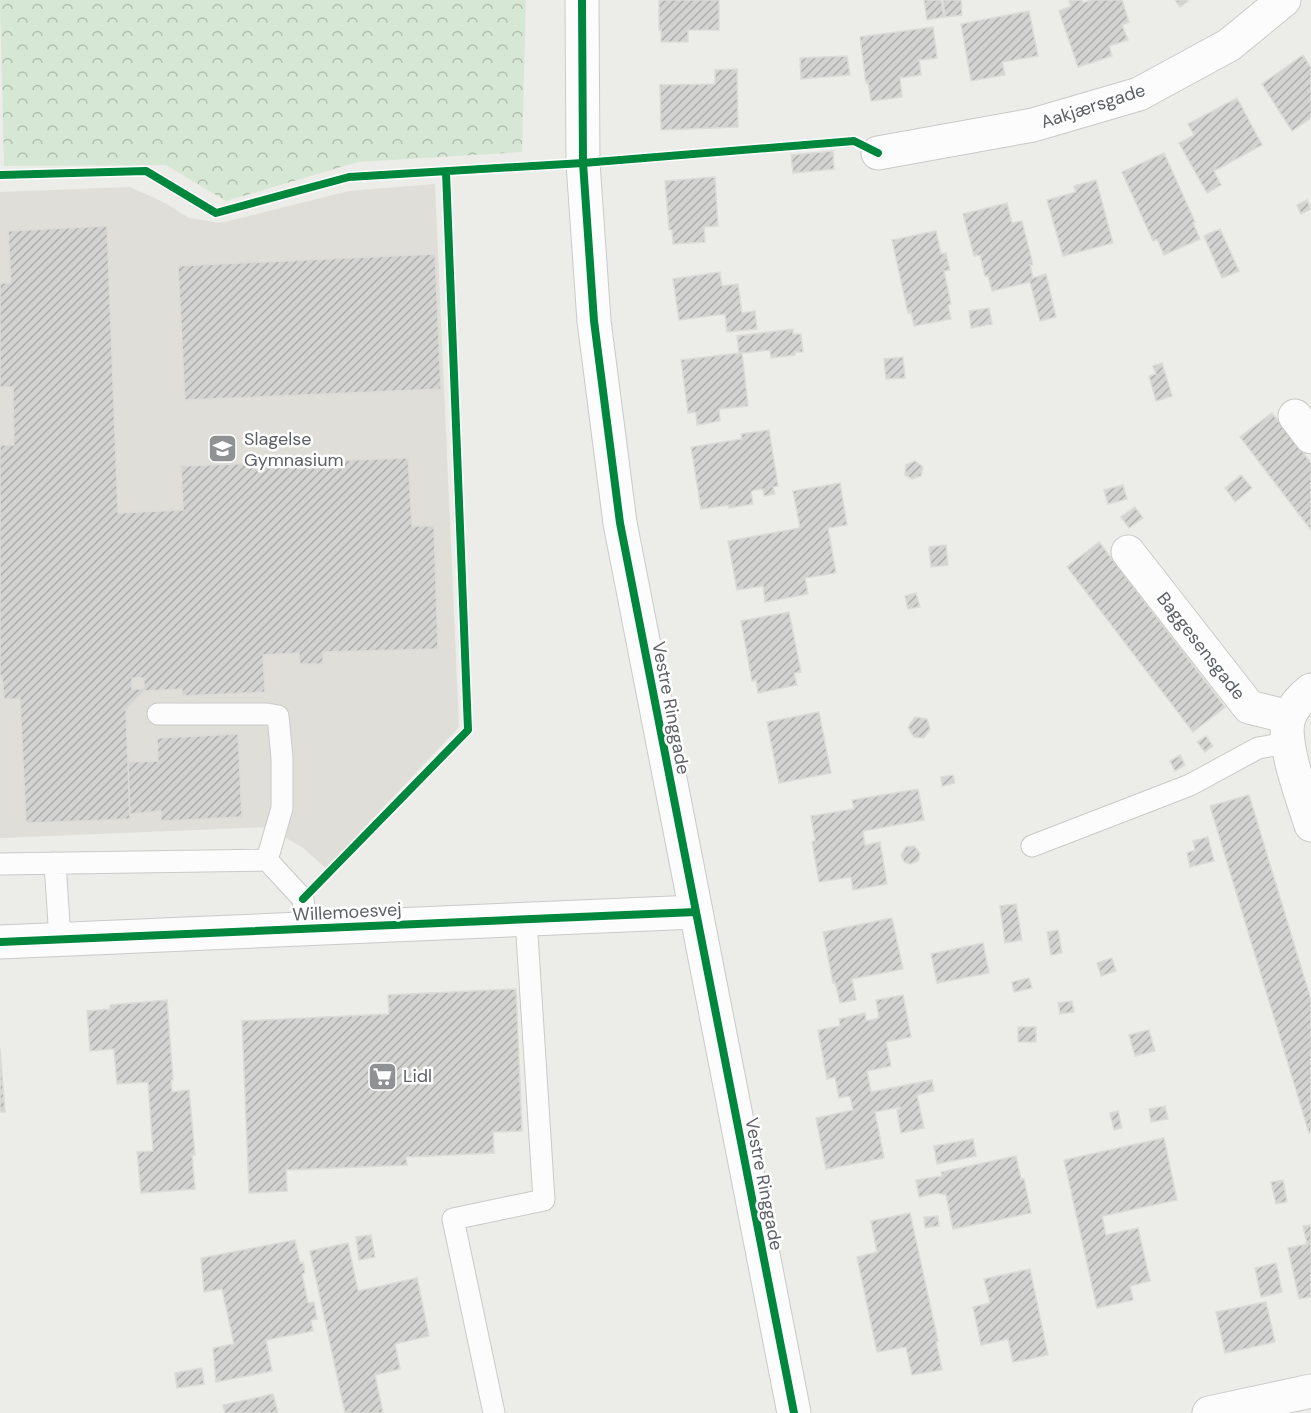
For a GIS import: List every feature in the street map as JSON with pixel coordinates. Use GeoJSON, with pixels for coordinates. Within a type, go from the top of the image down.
{"type":"FeatureCollection","features":[{"type":"Feature","properties":{"kind":"street","name":"Vestre Ringgade"},"geometry":{"type":"LineString","coordinates":[[582,0],[583,163],[594,321],[620,523],[794,1413]]}},
{"type":"Feature","properties":{"kind":"street","name":"Aakjærsgade"},"geometry":{"type":"LineString","coordinates":[[878,153],[1033,125],[1140,94],[1229,45],[1284,0]]}},
{"type":"Feature","properties":{"kind":"street","name":"Baggesensgade"},"geometry":{"type":"LineString","coordinates":[[1128,552],[1249,707],[1288,730]]}},
{"type":"Feature","properties":{"kind":"street"},"geometry":{"type":"LineString","coordinates":[[1311,690],[1299,699],[1288,730],[1311,825]]}},
{"type":"Feature","properties":{"kind":"street","name":"Willemoesvej"},"geometry":{"type":"LineString","coordinates":[[0,942],[696,912]]}},
{"type":"Feature","properties":{"kind":"street"},"geometry":{"type":"LineString","coordinates":[[1209,1413],[1311,1391]]}},
{"type":"Feature","properties":{"kind":"lane"},"geometry":{"type":"LineString","coordinates":[[158,714],[267,714],[278,716],[282,758],[282,808],[267,860]]}},
{"type":"Feature","properties":{"kind":"lane"},"geometry":{"type":"LineString","coordinates":[[1032,846],[1190,785],[1288,730]]}},
{"type":"Feature","properties":{"kind":"lane"},"geometry":{"type":"LineString","coordinates":[[0,864],[267,860],[303,899],[306,929]]}},
{"type":"Feature","properties":{"kind":"lane"},"geometry":{"type":"LineString","coordinates":[[55,863],[60,939]]}},
{"type":"Feature","properties":{"kind":"lane"},"geometry":{"type":"LineString","coordinates":[[494,1413],[453,1220],[544,1200],[526,919]]}},
{"type":"Feature","properties":{"kind":"shaded area","name":"Slagelse Gymnasium"},"geometry":{"type":"Polygon","coordinates":[[[435,184],[459,727],[326,868],[303,848],[268,827],[0,838],[0,192],[130,187],[165,203],[189,218],[221,223],[349,191],[435,184]]]}},
{"type":"Feature","properties":{"kind":"green space"},"geometry":{"type":"Polygon","coordinates":[[[0,0],[526,0],[522,152],[358,162],[226,201],[166,165],[4,166],[0,0]]]}},
{"type":"Feature","properties":{"kind":"building"},"geometry":{"type":"Polygon","coordinates":[[[659,0],[719,0],[719,30],[688,30],[688,42],[661,42],[659,0]]]}},
{"type":"Feature","properties":{"kind":"building"},"geometry":{"type":"Polygon","coordinates":[[[924,0],[941,0],[944,17],[927,20],[924,0]]]}},
{"type":"Feature","properties":{"kind":"building"},"geometry":{"type":"Polygon","coordinates":[[[943,0],[961,0],[962,15],[945,17],[943,0]]]}},
{"type":"Feature","properties":{"kind":"building"},"geometry":{"type":"Polygon","coordinates":[[[1082,0],[1083,3],[1091,0],[1122,0],[1129,22],[1122,25],[1128,40],[1109,46],[1112,56],[1078,67],[1059,11],[1071,6],[1069,1],[1082,0]]]}},
{"type":"Feature","properties":{"kind":"building"},"geometry":{"type":"Polygon","coordinates":[[[1175,0],[1189,0],[1180,7],[1175,0]]]}},
{"type":"Feature","properties":{"kind":"building"},"geometry":{"type":"Polygon","coordinates":[[[1029,11],[1038,56],[1002,62],[1005,75],[971,81],[961,24],[1029,11]]]}},
{"type":"Feature","properties":{"kind":"building"},"geometry":{"type":"Polygon","coordinates":[[[933,27],[937,58],[919,60],[921,75],[900,78],[902,97],[871,101],[868,82],[866,83],[860,37],[933,27]]]}},
{"type":"Feature","properties":{"kind":"building"},"geometry":{"type":"Polygon","coordinates":[[[1303,55],[1311,68],[1311,118],[1292,131],[1262,84],[1303,55]]]}},
{"type":"Feature","properties":{"kind":"building"},"geometry":{"type":"Polygon","coordinates":[[[847,56],[850,75],[801,79],[800,58],[847,56]]]}},
{"type":"Feature","properties":{"kind":"building"},"geometry":{"type":"Polygon","coordinates":[[[737,69],[738,127],[661,130],[660,85],[715,84],[715,70],[737,69]]]}},
{"type":"Feature","properties":{"kind":"building"},"geometry":{"type":"Polygon","coordinates":[[[1237,98],[1262,145],[1214,171],[1221,185],[1207,193],[1179,143],[1194,135],[1188,124],[1237,98]]]}},
{"type":"Feature","properties":{"kind":"building"},"geometry":{"type":"Polygon","coordinates":[[[833,151],[834,169],[793,173],[791,155],[833,151]]]}},
{"type":"Feature","properties":{"kind":"building"},"geometry":{"type":"Polygon","coordinates":[[[1164,153],[1195,222],[1193,223],[1200,239],[1164,255],[1157,239],[1153,241],[1122,172],[1164,153]]]}},
{"type":"Feature","properties":{"kind":"building"},"geometry":{"type":"Polygon","coordinates":[[[715,177],[718,226],[704,227],[705,242],[673,244],[672,230],[669,230],[665,181],[715,177]]]}},
{"type":"Feature","properties":{"kind":"building"},"geometry":{"type":"Polygon","coordinates":[[[1096,180],[1113,243],[1063,256],[1047,200],[1076,192],[1074,186],[1096,180]]]}},
{"type":"Feature","properties":{"kind":"building"},"geometry":{"type":"Polygon","coordinates":[[[1307,200],[1311,209],[1301,214],[1297,205],[1307,200]]]}},
{"type":"Feature","properties":{"kind":"building"},"geometry":{"type":"Polygon","coordinates":[[[1007,203],[1012,223],[1022,221],[1033,265],[1030,265],[1033,278],[1046,274],[1056,317],[1040,321],[1030,282],[992,291],[988,276],[985,276],[980,255],[974,256],[963,214],[1007,203]]]}},
{"type":"Feature","properties":{"kind":"building"},"geometry":{"type":"Polygon","coordinates":[[[107,226],[118,513],[183,510],[181,466],[408,458],[412,526],[434,526],[438,649],[323,652],[323,664],[300,664],[299,653],[263,655],[265,692],[182,696],[182,689],[144,691],[126,710],[130,819],[26,823],[20,699],[4,699],[2,676],[0,676],[0,445],[14,445],[13,387],[0,387],[0,283],[11,283],[8,231],[107,226]],[[132,678],[132,689],[144,689],[144,678],[132,678]]]}},
{"type":"Feature","properties":{"kind":"building"},"geometry":{"type":"Polygon","coordinates":[[[1220,229],[1239,271],[1222,278],[1204,236],[1220,229]]]}},
{"type":"Feature","properties":{"kind":"building"},"geometry":{"type":"Polygon","coordinates":[[[936,231],[941,254],[946,253],[950,270],[944,271],[951,304],[948,305],[951,319],[914,326],[911,312],[908,313],[892,240],[936,231]]]}},
{"type":"Feature","properties":{"kind":"building"},"geometry":{"type":"Polygon","coordinates":[[[435,254],[441,389],[185,400],[178,266],[435,254]]]}},
{"type":"Feature","properties":{"kind":"building"},"geometry":{"type":"Polygon","coordinates":[[[720,272],[722,286],[738,284],[742,313],[755,311],[757,329],[727,332],[725,314],[679,320],[673,279],[720,272]]]}},
{"type":"Feature","properties":{"kind":"building"},"geometry":{"type":"Polygon","coordinates":[[[989,308],[992,324],[971,328],[969,311],[989,308]]]}},
{"type":"Feature","properties":{"kind":"building"},"geometry":{"type":"Polygon","coordinates":[[[793,329],[793,334],[801,334],[803,352],[771,358],[770,350],[742,353],[748,406],[719,409],[720,421],[697,425],[696,412],[688,413],[681,360],[739,353],[737,336],[793,329]]]}},
{"type":"Feature","properties":{"kind":"building"},"geometry":{"type":"Polygon","coordinates":[[[903,357],[905,378],[886,379],[884,359],[903,357]]]}},
{"type":"Feature","properties":{"kind":"building"},"geometry":{"type":"Polygon","coordinates":[[[1162,363],[1172,396],[1156,401],[1149,376],[1156,374],[1153,366],[1162,363]]]}},
{"type":"Feature","properties":{"kind":"building"},"geometry":{"type":"Polygon","coordinates":[[[1272,413],[1311,463],[1311,530],[1240,437],[1272,413]]]}},
{"type":"Feature","properties":{"kind":"building"},"geometry":{"type":"Polygon","coordinates":[[[769,430],[778,486],[773,487],[775,494],[764,496],[763,489],[754,490],[751,492],[753,504],[701,509],[691,447],[742,439],[741,434],[769,430]]]}},
{"type":"Feature","properties":{"kind":"building"},"geometry":{"type":"Polygon","coordinates":[[[915,461],[923,467],[921,476],[912,479],[905,475],[906,465],[915,461]]]}},
{"type":"Feature","properties":{"kind":"building"},"geometry":{"type":"Polygon","coordinates":[[[1241,475],[1252,488],[1235,502],[1225,488],[1241,475]]]}},
{"type":"Feature","properties":{"kind":"building"},"geometry":{"type":"Polygon","coordinates":[[[840,483],[847,525],[828,528],[836,573],[805,578],[808,594],[765,602],[763,586],[737,590],[728,541],[800,528],[793,491],[840,483]]]}},
{"type":"Feature","properties":{"kind":"building"},"geometry":{"type":"Polygon","coordinates":[[[1123,485],[1127,499],[1108,504],[1104,490],[1123,485]]]}},
{"type":"Feature","properties":{"kind":"building"},"geometry":{"type":"Polygon","coordinates":[[[1135,507],[1143,518],[1129,528],[1121,517],[1135,507]]]}},
{"type":"Feature","properties":{"kind":"building"},"geometry":{"type":"Polygon","coordinates":[[[1099,542],[1225,707],[1193,732],[1067,567],[1099,542]]]}},
{"type":"Feature","properties":{"kind":"building"},"geometry":{"type":"Polygon","coordinates":[[[946,545],[948,565],[931,567],[929,547],[946,545]]]}},
{"type":"Feature","properties":{"kind":"building"},"geometry":{"type":"Polygon","coordinates":[[[916,593],[920,607],[908,609],[905,596],[916,593]]]}},
{"type":"Feature","properties":{"kind":"building"},"geometry":{"type":"Polygon","coordinates":[[[789,612],[801,672],[794,673],[797,685],[758,693],[756,680],[752,681],[741,621],[789,612]]]}},
{"type":"Feature","properties":{"kind":"building"},"geometry":{"type":"Polygon","coordinates":[[[819,712],[831,773],[779,783],[767,722],[819,712]]]}},
{"type":"Feature","properties":{"kind":"building"},"geometry":{"type":"Polygon","coordinates":[[[915,717],[927,719],[930,729],[924,738],[914,737],[908,727],[915,717]]]}},
{"type":"Feature","properties":{"kind":"building"},"geometry":{"type":"Polygon","coordinates":[[[238,734],[242,817],[161,821],[161,811],[130,814],[128,762],[158,761],[157,738],[238,734]]]}},
{"type":"Feature","properties":{"kind":"building"},"geometry":{"type":"Polygon","coordinates":[[[1206,736],[1213,746],[1205,752],[1197,742],[1206,736]]]}},
{"type":"Feature","properties":{"kind":"building"},"geometry":{"type":"Polygon","coordinates":[[[1180,755],[1185,765],[1175,771],[1170,761],[1180,755]]]}},
{"type":"Feature","properties":{"kind":"building"},"geometry":{"type":"Polygon","coordinates":[[[953,775],[955,783],[942,786],[941,777],[953,775]]]}},
{"type":"Feature","properties":{"kind":"building"},"geometry":{"type":"Polygon","coordinates":[[[918,789],[924,820],[863,831],[865,845],[880,842],[887,884],[853,890],[851,877],[819,882],[812,842],[815,841],[811,816],[854,809],[852,800],[918,789]]]}},
{"type":"Feature","properties":{"kind":"building"},"geometry":{"type":"Polygon","coordinates":[[[1249,795],[1311,1000],[1311,1132],[1309,1133],[1210,806],[1249,795]]]}},
{"type":"Feature","properties":{"kind":"building"},"geometry":{"type":"Polygon","coordinates":[[[1208,837],[1214,861],[1190,867],[1187,853],[1195,850],[1193,841],[1208,837]]]}},
{"type":"Feature","properties":{"kind":"building"},"geometry":{"type":"Polygon","coordinates":[[[914,846],[920,853],[918,861],[910,864],[904,862],[901,855],[906,847],[914,846]]]}},
{"type":"Feature","properties":{"kind":"building"},"geometry":{"type":"Polygon","coordinates":[[[1016,904],[1022,940],[1005,943],[1000,906],[1016,904]]]}},
{"type":"Feature","properties":{"kind":"building"},"geometry":{"type":"Polygon","coordinates":[[[892,918],[903,969],[852,979],[856,1000],[840,1003],[835,982],[833,983],[823,932],[892,918]]]}},
{"type":"Feature","properties":{"kind":"building"},"geometry":{"type":"Polygon","coordinates":[[[1058,930],[1062,953],[1051,955],[1047,932],[1058,930]]]}},
{"type":"Feature","properties":{"kind":"building"},"geometry":{"type":"Polygon","coordinates":[[[983,943],[989,973],[937,983],[931,954],[983,943]]]}},
{"type":"Feature","properties":{"kind":"building"},"geometry":{"type":"Polygon","coordinates":[[[1112,958],[1116,971],[1101,976],[1097,963],[1112,958]]]}},
{"type":"Feature","properties":{"kind":"building"},"geometry":{"type":"Polygon","coordinates":[[[1029,978],[1032,988],[1014,992],[1012,982],[1029,978]]]}},
{"type":"Feature","properties":{"kind":"building","name":"Lidl"},"geometry":{"type":"Polygon","coordinates":[[[516,989],[522,1131],[493,1132],[494,1153],[406,1157],[407,1165],[286,1170],[287,1191],[249,1193],[242,1021],[389,1014],[388,995],[516,989]]]}},
{"type":"Feature","properties":{"kind":"building"},"geometry":{"type":"Polygon","coordinates":[[[903,995],[911,1037],[886,1042],[891,1066],[867,1071],[871,1092],[932,1080],[934,1091],[917,1095],[924,1128],[901,1133],[897,1110],[900,1107],[875,1112],[884,1158],[826,1169],[816,1118],[853,1110],[850,1096],[839,1098],[835,1077],[827,1079],[818,1030],[840,1026],[839,1019],[865,1013],[866,1021],[879,1018],[876,1000],[903,995]]]}},
{"type":"Feature","properties":{"kind":"building"},"geometry":{"type":"Polygon","coordinates":[[[167,1000],[172,1092],[189,1090],[195,1155],[192,1155],[195,1189],[141,1193],[137,1152],[153,1151],[148,1082],[117,1084],[114,1049],[90,1051],[87,1011],[110,1009],[110,1005],[167,1000]]]}},
{"type":"Feature","properties":{"kind":"building"},"geometry":{"type":"Polygon","coordinates":[[[1072,1001],[1074,1012],[1060,1014],[1058,1003],[1072,1001]]]}},
{"type":"Feature","properties":{"kind":"building"},"geometry":{"type":"Polygon","coordinates":[[[1018,1027],[1036,1027],[1036,1042],[1018,1042],[1018,1027]]]}},
{"type":"Feature","properties":{"kind":"building"},"geometry":{"type":"Polygon","coordinates":[[[1149,1030],[1155,1051],[1135,1056],[1129,1035],[1149,1030]]]}},
{"type":"Feature","properties":{"kind":"building"},"geometry":{"type":"Polygon","coordinates":[[[0,1048],[5,1112],[0,1112],[0,1048]]]}},
{"type":"Feature","properties":{"kind":"building"},"geometry":{"type":"Polygon","coordinates":[[[1165,1106],[1168,1119],[1151,1122],[1149,1109],[1165,1106]]]}},
{"type":"Feature","properties":{"kind":"building"},"geometry":{"type":"Polygon","coordinates":[[[1118,1111],[1122,1128],[1114,1130],[1110,1113],[1118,1111]]]}},
{"type":"Feature","properties":{"kind":"building"},"geometry":{"type":"Polygon","coordinates":[[[1164,1138],[1177,1200],[1102,1216],[1106,1235],[1138,1228],[1150,1281],[1130,1286],[1133,1300],[1097,1308],[1064,1160],[1164,1138]]]}},
{"type":"Feature","properties":{"kind":"building"},"geometry":{"type":"Polygon","coordinates":[[[973,1139],[976,1156],[937,1164],[934,1146],[973,1139]]]}},
{"type":"Feature","properties":{"kind":"building"},"geometry":{"type":"Polygon","coordinates":[[[1016,1156],[1021,1179],[1024,1179],[1031,1213],[953,1229],[946,1195],[936,1193],[919,1197],[916,1180],[942,1176],[941,1172],[1016,1156]]]}},
{"type":"Feature","properties":{"kind":"building"},"geometry":{"type":"Polygon","coordinates":[[[1283,1180],[1287,1202],[1276,1204],[1271,1182],[1283,1180]]]}},
{"type":"Feature","properties":{"kind":"building"},"geometry":{"type":"Polygon","coordinates":[[[910,1213],[938,1341],[936,1341],[942,1370],[912,1375],[906,1347],[877,1352],[857,1257],[877,1252],[871,1221],[910,1213]]]}},
{"type":"Feature","properties":{"kind":"building"},"geometry":{"type":"Polygon","coordinates":[[[938,1216],[939,1226],[925,1228],[924,1217],[938,1216]]]}},
{"type":"Feature","properties":{"kind":"building"},"geometry":{"type":"Polygon","coordinates":[[[1311,1225],[1311,1297],[1299,1299],[1288,1248],[1307,1244],[1303,1226],[1311,1225]]]}},
{"type":"Feature","properties":{"kind":"building"},"geometry":{"type":"Polygon","coordinates":[[[371,1235],[375,1257],[359,1260],[356,1237],[371,1235]]]}},
{"type":"Feature","properties":{"kind":"building"},"geometry":{"type":"Polygon","coordinates":[[[295,1240],[300,1263],[303,1262],[305,1273],[302,1274],[308,1303],[314,1302],[317,1319],[311,1320],[313,1331],[266,1340],[272,1371],[216,1382],[213,1348],[234,1344],[222,1289],[204,1292],[201,1258],[295,1240]]]}},
{"type":"Feature","properties":{"kind":"building"},"geometry":{"type":"Polygon","coordinates":[[[348,1243],[358,1291],[417,1278],[429,1336],[395,1344],[400,1369],[375,1375],[383,1413],[345,1413],[310,1251],[348,1243]]]}},
{"type":"Feature","properties":{"kind":"building"},"geometry":{"type":"Polygon","coordinates":[[[1276,1263],[1282,1292],[1261,1297],[1255,1268],[1276,1263]]]}},
{"type":"Feature","properties":{"kind":"building"},"geometry":{"type":"Polygon","coordinates":[[[1030,1269],[1048,1355],[1013,1362],[1008,1339],[981,1345],[973,1307],[990,1303],[984,1279],[1030,1269]]]}},
{"type":"Feature","properties":{"kind":"building"},"geometry":{"type":"Polygon","coordinates":[[[1266,1302],[1275,1342],[1225,1353],[1216,1312],[1266,1302]]]}},
{"type":"Feature","properties":{"kind":"building"},"geometry":{"type":"Polygon","coordinates":[[[202,1368],[204,1384],[177,1388],[175,1373],[202,1368]]]}},
{"type":"Feature","properties":{"kind":"building"},"geometry":{"type":"Polygon","coordinates":[[[273,1394],[278,1413],[225,1413],[223,1405],[273,1394]]]}},
{"type":"Feature","properties":{"kind":"cycle path"},"geometry":{"type":"LineString","coordinates":[[582,0],[583,163],[594,321],[620,523],[794,1413]]}},
{"type":"Feature","properties":{"kind":"cycle path"},"geometry":{"type":"LineString","coordinates":[[0,175],[146,171],[216,213],[349,177],[583,163],[854,141],[878,153]]}},
{"type":"Feature","properties":{"kind":"cycle path"},"geometry":{"type":"LineString","coordinates":[[303,899],[468,730],[446,172]]}},
{"type":"Feature","properties":{"kind":"cycle path"},"geometry":{"type":"LineString","coordinates":[[0,942],[696,912]]}},
{"type":"Feature","properties":{"kind":"place","name":"Slagelse Gymnasium"},"geometry":{"type":"Point","coordinates":[223,449]}},
{"type":"Feature","properties":{"kind":"place","name":"Lidl"},"geometry":{"type":"Point","coordinates":[382,1076]}}]}
